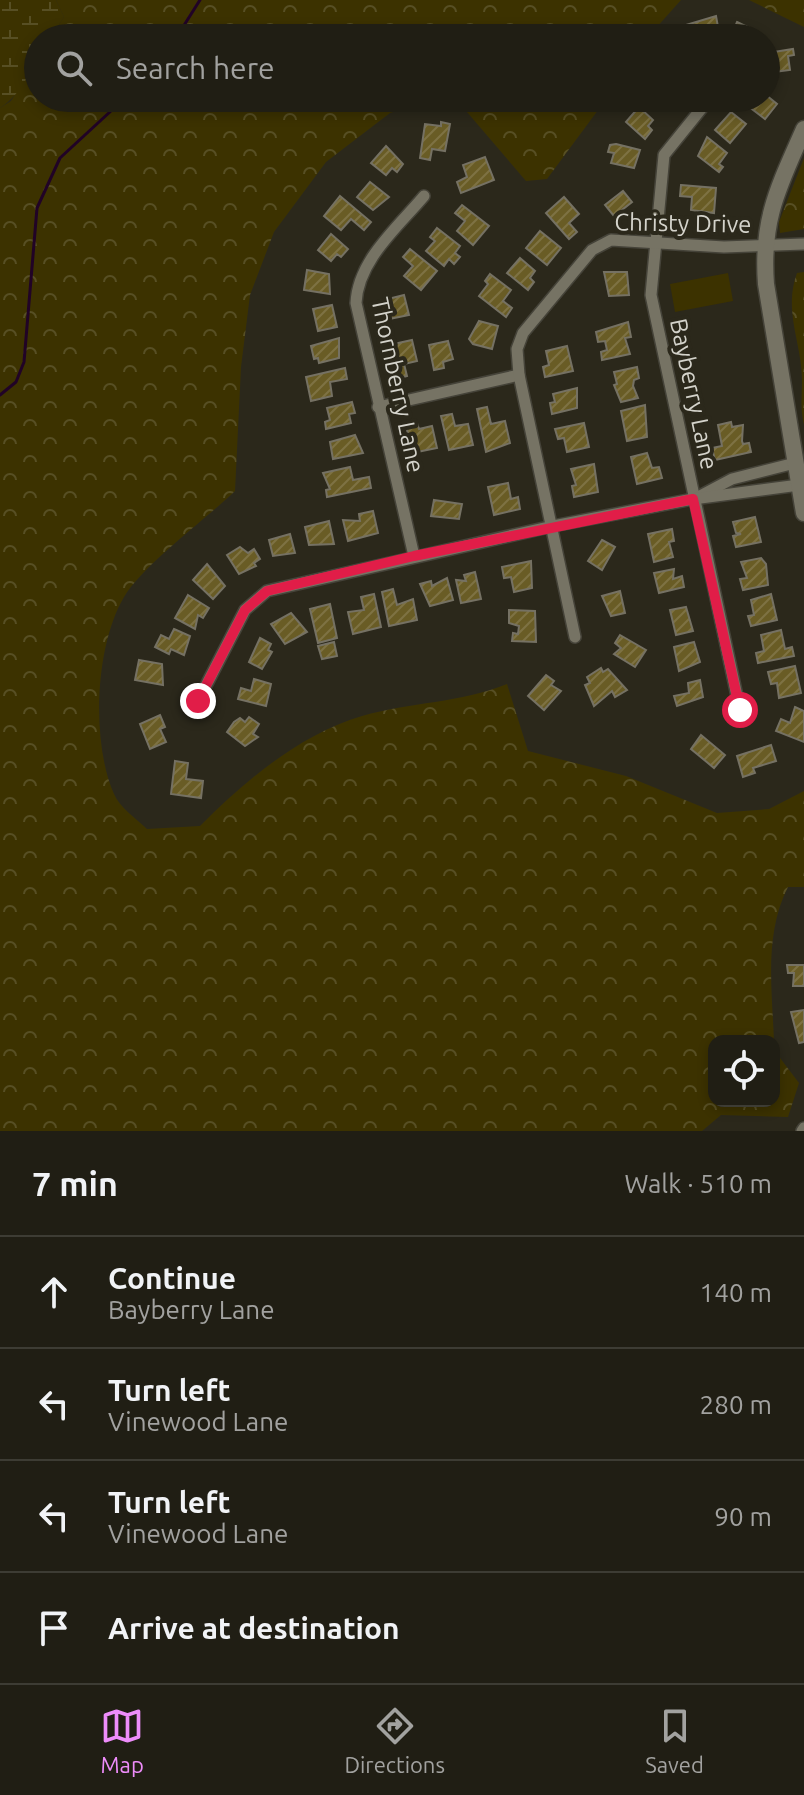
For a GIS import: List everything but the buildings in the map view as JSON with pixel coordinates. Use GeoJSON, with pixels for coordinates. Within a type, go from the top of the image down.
{"type":"FeatureCollection","features":[{"type":"Feature","properties":{"kind":"street","name":"Bayberry Lane"},"geometry":{"type":"LineString","coordinates":[[699,112],[664,155],[651,295],[740,710]]}},
{"type":"Feature","properties":{"kind":"street"},"geometry":{"type":"LineString","coordinates":[[804,129],[773,203],[763,246],[766,284],[804,513]]}},
{"type":"Feature","properties":{"kind":"street","name":"Thornberry Lane"},"geometry":{"type":"LineString","coordinates":[[414,556],[378,407],[356,303],[356,285],[366,265],[424,196]]}},
{"type":"Feature","properties":{"kind":"street","name":"Christy Drive"},"geometry":{"type":"LineString","coordinates":[[575,637],[519,375],[517,349],[523,333],[592,250],[611,240],[763,246],[804,244]]}},
{"type":"Feature","properties":{"kind":"street"},"geometry":{"type":"LineString","coordinates":[[378,407],[519,375]]}},
{"type":"Feature","properties":{"kind":"street"},"geometry":{"type":"LineString","coordinates":[[693,499],[732,479],[795,463]]}},
{"type":"Feature","properties":{"kind":"street"},"geometry":{"type":"LineString","coordinates":[[198,701],[245,610],[267,591],[553,526],[693,499],[799,485]]}},
{"type":"Feature","properties":{"kind":"green space"},"geometry":{"type":"Polygon","coordinates":[[[0,0],[56,0],[64,17],[59,24],[24,24],[24,83],[0,108],[0,0]]]}},
{"type":"Feature","properties":{"kind":"green space"},"geometry":{"type":"Polygon","coordinates":[[[56,0],[681,0],[660,24],[59,24],[64,17],[56,0]]]}},
{"type":"Feature","properties":{"kind":"green space"},"geometry":{"type":"Polygon","coordinates":[[[749,0],[804,0],[804,27],[749,0]]]}},
{"type":"Feature","properties":{"kind":"green space"},"geometry":{"type":"Polygon","coordinates":[[[24,80],[24,112],[393,112],[326,162],[274,232],[250,295],[241,367],[235,491],[145,571],[124,597],[114,617],[102,667],[99,722],[107,773],[116,799],[147,829],[200,826],[275,761],[339,724],[380,711],[472,695],[507,684],[528,751],[626,776],[717,813],[769,809],[804,791],[804,887],[788,887],[780,905],[772,943],[774,1035],[708,1035],[708,1107],[780,1107],[780,1058],[799,1083],[788,1117],[721,1115],[702,1131],[0,1131],[0,108],[11,101],[24,80]]]}},
{"type":"Feature","properties":{"kind":"green space"},"geometry":{"type":"Polygon","coordinates":[[[467,112],[597,112],[547,179],[526,181],[467,112]]]}},
{"type":"Feature","properties":{"kind":"green space"},"geometry":{"type":"Polygon","coordinates":[[[804,158],[804,229],[780,233],[779,222],[804,158]]]}},
{"type":"Feature","properties":{"kind":"green space"},"geometry":{"type":"Polygon","coordinates":[[[804,272],[804,425],[801,366],[792,301],[797,273],[804,272]]]}},
{"type":"Feature","properties":{"kind":"green space"},"geometry":{"type":"Polygon","coordinates":[[[728,273],[733,301],[675,312],[670,284],[728,273]]]}},
{"type":"Feature","properties":{"kind":"waterway"},"geometry":{"type":"LineString","coordinates":[[185,24],[200,0]]}},
{"type":"Feature","properties":{"kind":"waterway"},"geometry":{"type":"LineString","coordinates":[[0,395],[16,382],[24,362],[37,208],[60,158],[110,112]]}},
{"type":"Feature","properties":{"kind":"route"},"geometry":{"type":"LineString","coordinates":[[198,701],[245,610],[267,591],[414,556],[693,499],[740,710]]}}]}
